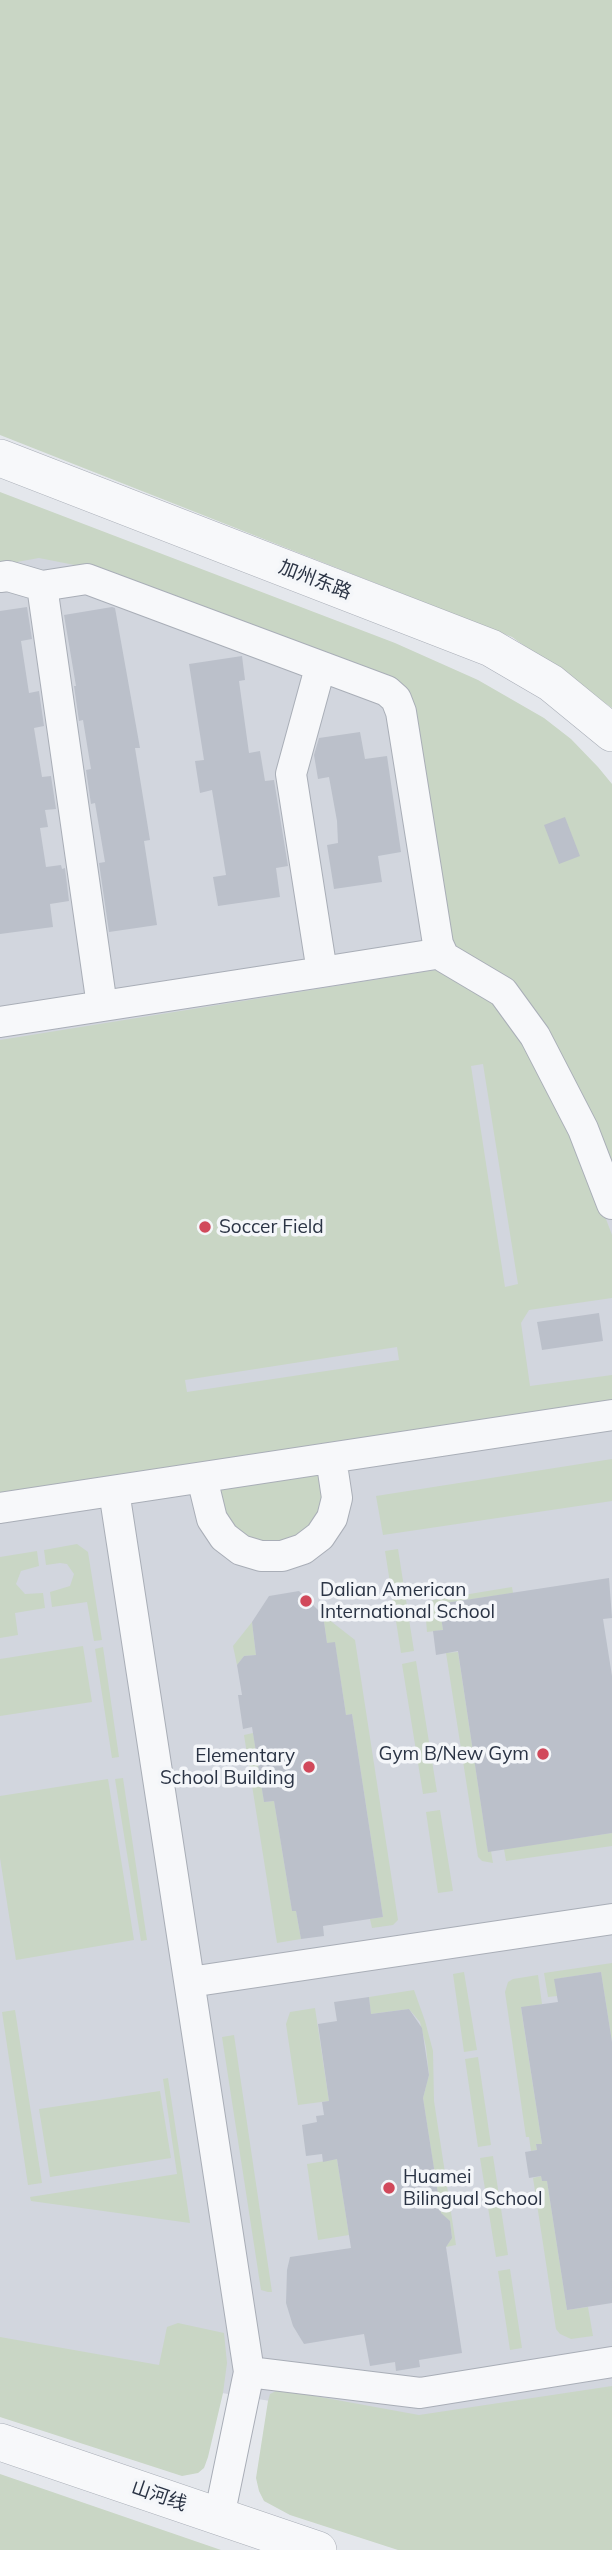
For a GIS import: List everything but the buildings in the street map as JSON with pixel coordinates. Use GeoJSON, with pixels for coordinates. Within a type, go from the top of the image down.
{"type":"FeatureCollection","features":[{"type":"Feature","properties":{"kind":"street","name":"加州东路"},"geometry":{"type":"LineString","coordinates":[[0,458],[491,648],[551,683],[612,733]]}},
{"type":"Feature","properties":{"kind":"street"},"geometry":{"type":"LineString","coordinates":[[0,577],[8,576],[42,586],[87,579],[387,691],[396,699],[401,712],[436,936],[442,953],[444,957],[503,992],[535,1036],[583,1129],[612,1203]]}},
{"type":"Feature","properties":{"kind":"street"},"geometry":{"type":"LineString","coordinates":[[42,586],[103,1006]]}},
{"type":"Feature","properties":{"kind":"street"},"geometry":{"type":"LineString","coordinates":[[320,668],[291,774],[322,972]]}},
{"type":"Feature","properties":{"kind":"street"},"geometry":{"type":"LineString","coordinates":[[0,1022],[442,953]]}},
{"type":"Feature","properties":{"kind":"street"},"geometry":{"type":"LineString","coordinates":[[0,1508],[612,1415]]}},
{"type":"Feature","properties":{"kind":"street"},"geometry":{"type":"LineString","coordinates":[[202,1478],[212,1519],[224,1537],[241,1550],[261,1556],[282,1556],[303,1549],[320,1536],[332,1518],[337,1498],[331,1458]]}},
{"type":"Feature","properties":{"kind":"street"},"geometry":{"type":"LineString","coordinates":[[114,1492],[249,2372],[219,2516]]}},
{"type":"Feature","properties":{"kind":"street"},"geometry":{"type":"LineString","coordinates":[[191,1982],[612,1919]]}},
{"type":"Feature","properties":{"kind":"street"},"geometry":{"type":"LineString","coordinates":[[249,2372],[420,2392],[612,2362]]}},
{"type":"Feature","properties":{"kind":"street","name":"山河线"},"geometry":{"type":"LineString","coordinates":[[0,2442],[318,2550]]}},
{"type":"Feature","properties":{"kind":"shaded area","name":"Dalian American International School"},"geometry":{"type":"Polygon","coordinates":[[[0,517],[387,664],[612,846],[612,2458],[0,2356],[0,517]]]}},
{"type":"Feature","properties":{"kind":"green space"},"geometry":{"type":"Polygon","coordinates":[[[0,0],[612,0],[612,708],[512,637],[0,435],[0,0]]]}},
{"type":"Feature","properties":{"kind":"green space"},"geometry":{"type":"Polygon","coordinates":[[[0,492],[395,643],[478,680],[544,718],[571,739],[598,767],[612,784],[612,1170],[569,1077],[450,953],[409,711],[105,571],[39,558],[0,565],[0,492]]]}},
{"type":"Feature","properties":{"kind":"green space"},"geometry":{"type":"Polygon","coordinates":[[[448,968],[500,998],[566,1113],[612,1235],[612,1298],[529,1310],[521,1323],[530,1386],[612,1375],[612,1401],[0,1496],[0,1040],[448,968]],[[483,1064],[471,1066],[505,1287],[518,1284],[483,1064]],[[397,1347],[185,1380],[187,1392],[399,1360],[397,1347]]]}},
{"type":"Feature","properties":{"kind":"green space"},"geometry":{"type":"Polygon","coordinates":[[[331,1458],[320,1536],[241,1550],[202,1478],[331,1458]]]}},
{"type":"Feature","properties":{"kind":"green space"},"geometry":{"type":"Polygon","coordinates":[[[612,1459],[612,1501],[383,1535],[376,1496],[612,1459]]]}},
{"type":"Feature","properties":{"kind":"green space"},"geometry":{"type":"Polygon","coordinates":[[[77,1544],[88,1552],[102,1640],[94,1641],[87,1602],[52,1607],[50,1592],[70,1586],[74,1574],[67,1564],[46,1565],[44,1550],[77,1544]]]}},
{"type":"Feature","properties":{"kind":"green space"},"geometry":{"type":"Polygon","coordinates":[[[398,1549],[414,1651],[401,1653],[385,1551],[398,1549]]]}},
{"type":"Feature","properties":{"kind":"green space"},"geometry":{"type":"Polygon","coordinates":[[[37,1551],[39,1566],[21,1571],[16,1584],[25,1594],[43,1593],[45,1608],[15,1613],[18,1635],[0,1638],[0,1557],[37,1551]]]}},
{"type":"Feature","properties":{"kind":"green space"},"geometry":{"type":"Polygon","coordinates":[[[512,1587],[513,1593],[439,1604],[443,1630],[427,1632],[425,1607],[433,1600],[512,1587]]]}},
{"type":"Feature","properties":{"kind":"green space"},"geometry":{"type":"Polygon","coordinates":[[[323,1615],[355,1640],[398,1920],[393,1925],[372,1928],[370,1919],[383,1917],[352,1714],[346,1715],[335,1643],[327,1643],[323,1615]]]}},
{"type":"Feature","properties":{"kind":"green space"},"geometry":{"type":"Polygon","coordinates":[[[252,1622],[256,1655],[244,1656],[237,1665],[233,1646],[252,1622]]]}},
{"type":"Feature","properties":{"kind":"green space"},"geometry":{"type":"Polygon","coordinates":[[[83,1646],[92,1702],[0,1716],[0,1659],[83,1646]]]}},
{"type":"Feature","properties":{"kind":"green space"},"geometry":{"type":"Polygon","coordinates":[[[103,1647],[119,1757],[112,1758],[95,1649],[103,1647]]]}},
{"type":"Feature","properties":{"kind":"green space"},"geometry":{"type":"Polygon","coordinates":[[[458,1652],[488,1851],[491,1851],[493,1863],[482,1861],[478,1857],[446,1653],[458,1652]]]}},
{"type":"Feature","properties":{"kind":"green space"},"geometry":{"type":"Polygon","coordinates":[[[416,1661],[437,1792],[423,1794],[402,1664],[416,1661]]]}},
{"type":"Feature","properties":{"kind":"green space"},"geometry":{"type":"Polygon","coordinates":[[[253,1733],[264,1802],[274,1801],[292,1911],[296,1911],[301,1939],[277,1943],[244,1735],[253,1733]]]}},
{"type":"Feature","properties":{"kind":"green space"},"geometry":{"type":"Polygon","coordinates":[[[123,1778],[147,1940],[141,1941],[115,1779],[123,1778]]]}},
{"type":"Feature","properties":{"kind":"green space"},"geometry":{"type":"Polygon","coordinates":[[[108,1779],[134,1940],[16,1960],[0,1858],[0,1796],[108,1779]]]}},
{"type":"Feature","properties":{"kind":"green space"},"geometry":{"type":"Polygon","coordinates":[[[440,1810],[453,1891],[438,1893],[426,1812],[440,1810]]]}},
{"type":"Feature","properties":{"kind":"green space"},"geometry":{"type":"Polygon","coordinates":[[[612,1833],[612,1846],[506,1861],[504,1849],[612,1833]]]}},
{"type":"Feature","properties":{"kind":"green space"},"geometry":{"type":"Polygon","coordinates":[[[612,1963],[612,2042],[601,1972],[555,1979],[557,1996],[548,1997],[544,1973],[612,1963]]]}},
{"type":"Feature","properties":{"kind":"green space"},"geometry":{"type":"Polygon","coordinates":[[[464,1972],[477,2050],[464,2052],[453,1974],[464,1972]]]}},
{"type":"Feature","properties":{"kind":"green space"},"geometry":{"type":"Polygon","coordinates":[[[538,1975],[542,2004],[521,2008],[542,2144],[536,2145],[537,2150],[531,2151],[529,2137],[526,2137],[505,1992],[508,1982],[513,1979],[538,1975]]]}},
{"type":"Feature","properties":{"kind":"green space"},"geometry":{"type":"Polygon","coordinates":[[[414,1990],[433,2051],[434,2101],[456,2245],[446,2247],[452,2238],[450,2221],[441,2214],[423,2098],[429,2075],[420,2022],[409,2009],[371,2014],[369,1997],[414,1990]]]}},
{"type":"Feature","properties":{"kind":"green space"},"geometry":{"type":"Polygon","coordinates":[[[315,2008],[329,2101],[298,2105],[286,2024],[290,2012],[315,2008]]]}},
{"type":"Feature","properties":{"kind":"green space"},"geometry":{"type":"Polygon","coordinates":[[[15,2010],[42,2183],[28,2185],[2,2012],[15,2010]]]}},
{"type":"Feature","properties":{"kind":"green space"},"geometry":{"type":"Polygon","coordinates":[[[234,2035],[272,2292],[261,2290],[222,2037],[234,2035]]]}},
{"type":"Feature","properties":{"kind":"green space"},"geometry":{"type":"Polygon","coordinates":[[[478,2057],[491,2145],[478,2147],[465,2059],[478,2057]]]}},
{"type":"Feature","properties":{"kind":"green space"},"geometry":{"type":"Polygon","coordinates":[[[168,2078],[190,2223],[31,2201],[30,2197],[177,2174],[163,2079],[168,2078]]]}},
{"type":"Feature","properties":{"kind":"green space"},"geometry":{"type":"Polygon","coordinates":[[[160,2091],[171,2158],[50,2177],[39,2109],[160,2091]]]}},
{"type":"Feature","properties":{"kind":"green space"},"geometry":{"type":"Polygon","coordinates":[[[493,2156],[508,2255],[496,2257],[480,2158],[493,2156]]]}},
{"type":"Feature","properties":{"kind":"green space"},"geometry":{"type":"Polygon","coordinates":[[[337,2159],[349,2235],[318,2240],[307,2164],[337,2159]]]}},
{"type":"Feature","properties":{"kind":"green space"},"geometry":{"type":"Polygon","coordinates":[[[541,2176],[542,2181],[547,2181],[567,2310],[588,2307],[593,2336],[571,2339],[556,2329],[533,2178],[541,2176]]]}},
{"type":"Feature","properties":{"kind":"green space"},"geometry":{"type":"Polygon","coordinates":[[[510,2269],[522,2348],[510,2350],[498,2271],[510,2269]]]}},
{"type":"Feature","properties":{"kind":"green space"},"geometry":{"type":"Polygon","coordinates":[[[178,2323],[224,2333],[227,2363],[223,2393],[208,2457],[204,2468],[198,2473],[182,2476],[0,2417],[0,2337],[159,2365],[167,2327],[178,2323]]]}},
{"type":"Feature","properties":{"kind":"green space"},"geometry":{"type":"Polygon","coordinates":[[[612,2386],[612,2550],[398,2550],[290,2515],[264,2501],[259,2491],[256,2478],[268,2401],[270,2394],[276,2391],[419,2415],[612,2386]]]}},
{"type":"Feature","properties":{"kind":"green space"},"geometry":{"type":"Polygon","coordinates":[[[0,2474],[221,2550],[0,2550],[0,2474]]]}},
{"type":"Feature","properties":{"kind":"place","name":"Soccer Field"},"geometry":{"type":"Point","coordinates":[205,1227]}},
{"type":"Feature","properties":{"kind":"place","name":"Dalian American International School"},"geometry":{"type":"Point","coordinates":[306,1601]}},
{"type":"Feature","properties":{"kind":"place","name":"Gym B/New Gym"},"geometry":{"type":"Point","coordinates":[543,1754]}},
{"type":"Feature","properties":{"kind":"place","name":"Elementary School Building"},"geometry":{"type":"Point","coordinates":[309,1767]}},
{"type":"Feature","properties":{"kind":"place","name":"Huamei Bilingual School"},"geometry":{"type":"Point","coordinates":[389,2188]}}]}
